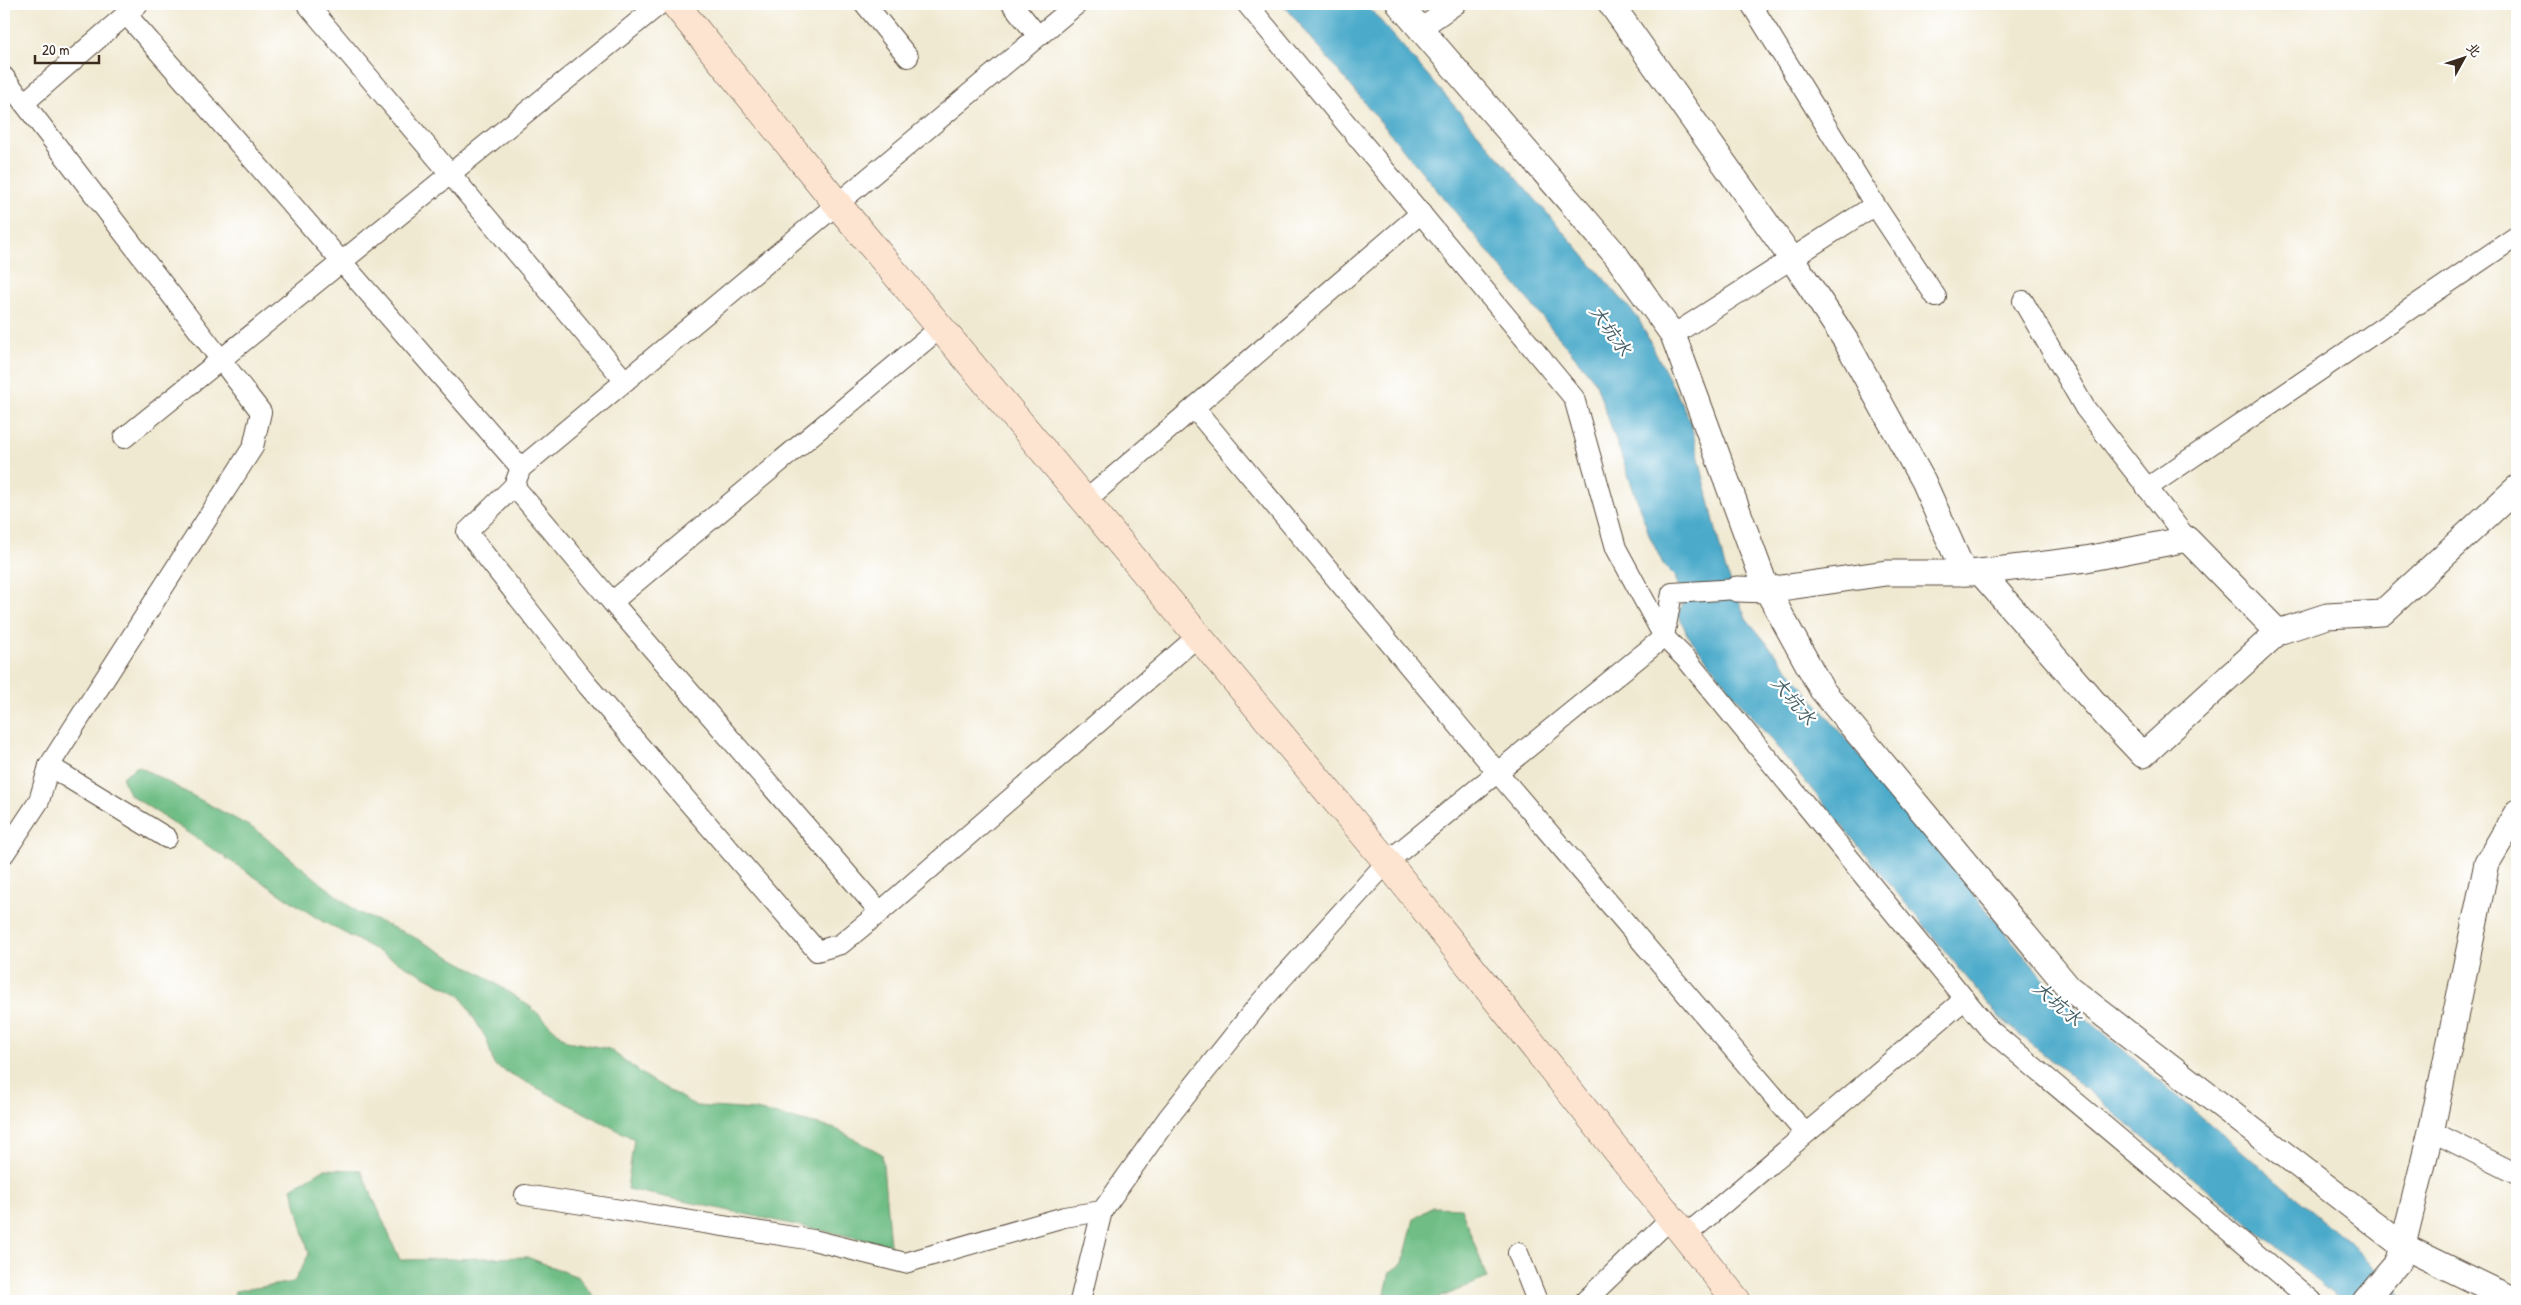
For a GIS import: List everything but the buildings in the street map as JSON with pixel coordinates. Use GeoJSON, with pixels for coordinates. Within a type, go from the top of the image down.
{"type":"FeatureCollection","features":[{"type":"Feature","properties":{"kind":"main road"},"geometry":{"type":"LineString","coordinates":[[674,4],[940,328],[1387,862],[1737,1301]]}},
{"type":"Feature","properties":{"kind":"street"},"geometry":{"type":"LineString","coordinates":[[307,4],[625,381]]}},
{"type":"Feature","properties":{"kind":"street"},"geometry":{"type":"LineString","coordinates":[[124,438],[660,4]]}},
{"type":"Feature","properties":{"kind":"street"},"geometry":{"type":"LineString","coordinates":[[865,4],[908,57]]}},
{"type":"Feature","properties":{"kind":"street"},"geometry":{"type":"LineString","coordinates":[[1012,4],[1038,36]]}},
{"type":"Feature","properties":{"kind":"street"},"geometry":{"type":"LineString","coordinates":[[1077,4],[625,381],[518,477],[467,532],[588,686],[817,952],[841,944],[880,912],[1198,636]]}},
{"type":"Feature","properties":{"kind":"street"},"geometry":{"type":"LineString","coordinates":[[1247,4],[1574,398],[1616,548],[1664,637],[1687,660],[1990,1030],[2312,1301]]}},
{"type":"Feature","properties":{"kind":"street"},"geometry":{"type":"LineString","coordinates":[[1399,4],[1615,254],[1673,335],[1767,590],[1822,690],[2069,988],[2401,1253],[2516,1301]]}},
{"type":"Feature","properties":{"kind":"street"},"geometry":{"type":"LineString","coordinates":[[1420,29],[1456,4]]}},
{"type":"Feature","properties":{"kind":"street"},"geometry":{"type":"LineString","coordinates":[[1611,4],[1792,259],[1846,341],[1972,572],[2144,755],[2278,632],[2327,616],[2382,613],[2517,488]]}},
{"type":"Feature","properties":{"kind":"street"},"geometry":{"type":"LineString","coordinates":[[1751,4],[1875,204],[1936,297]]}},
{"type":"Feature","properties":{"kind":"street"},"geometry":{"type":"LineString","coordinates":[[24,103],[132,9],[343,262],[518,477],[612,602],[880,912]]}},
{"type":"Feature","properties":{"kind":"street"},"geometry":{"type":"LineString","coordinates":[[4,77],[262,412],[253,447],[49,766],[39,801],[4,854]]}},
{"type":"Feature","properties":{"kind":"street"},"geometry":{"type":"LineString","coordinates":[[1673,335],[1875,204]]}},
{"type":"Feature","properties":{"kind":"street"},"geometry":{"type":"LineString","coordinates":[[1085,501],[1421,213]]}},
{"type":"Feature","properties":{"kind":"street"},"geometry":{"type":"LineString","coordinates":[[2147,488],[2517,236]]}},
{"type":"Feature","properties":{"kind":"street"},"geometry":{"type":"LineString","coordinates":[[2024,301],[2085,408],[2187,539],[2278,632]]}},
{"type":"Feature","properties":{"kind":"street"},"geometry":{"type":"LineString","coordinates":[[612,602],[940,328]]}},
{"type":"Feature","properties":{"kind":"street"},"geometry":{"type":"LineString","coordinates":[[1194,408],[1498,773],[1805,1133]]}},
{"type":"Feature","properties":{"kind":"street"},"geometry":{"type":"LineString","coordinates":[[1080,1301],[1102,1211],[1168,1118],[1259,1004],[1387,862],[1664,637],[1672,593],[1737,589],[1767,590],[1886,573],[1972,572],[2086,559],[2187,539]]}},
{"type":"Feature","properties":{"kind":"street"},"geometry":{"type":"LineString","coordinates":[[49,766],[167,838]]}},
{"type":"Feature","properties":{"kind":"street"},"geometry":{"type":"LineString","coordinates":[[2365,1301],[2401,1253],[2431,1131],[2487,863],[2517,812]]}},
{"type":"Feature","properties":{"kind":"street"},"geometry":{"type":"LineString","coordinates":[[1585,1301],[1678,1227],[1805,1133],[1965,999]]}},
{"type":"Feature","properties":{"kind":"street"},"geometry":{"type":"LineString","coordinates":[[2431,1131],[2517,1174]]}},
{"type":"Feature","properties":{"kind":"street"},"geometry":{"type":"LineString","coordinates":[[525,1195],[813,1240],[905,1263],[1064,1217],[1102,1211]]}},
{"type":"Feature","properties":{"kind":"street"},"geometry":{"type":"LineString","coordinates":[[1518,1253],[1537,1301]]}},
{"type":"Feature","properties":{"kind":"green space"},"geometry":{"type":"Polygon","coordinates":[[[138,766],[256,830],[357,912],[410,935],[480,973],[532,1008],[567,1041],[609,1049],[648,1078],[696,1106],[756,1110],[836,1129],[882,1154],[890,1245],[627,1189],[634,1139],[494,1065],[487,1040],[460,995],[320,920],[129,794],[122,777],[138,766]]]}},
{"type":"Feature","properties":{"kind":"green space"},"geometry":{"type":"Polygon","coordinates":[[[324,1169],[361,1170],[400,1260],[527,1257],[578,1277],[598,1301],[233,1301],[235,1291],[294,1282],[309,1254],[292,1188],[324,1169]]]}},
{"type":"Feature","properties":{"kind":"green space"},"geometry":{"type":"Polygon","coordinates":[[[1432,1207],[1461,1208],[1487,1278],[1439,1298],[1439,1301],[1383,1301],[1390,1272],[1403,1263],[1414,1219],[1432,1207]]]}},
{"type":"Feature","properties":{"kind":"water","name":"大坑水"},"geometry":{"type":"Polygon","coordinates":[[[1283,4],[1366,4],[1638,318],[1690,420],[1725,568],[1746,618],[2052,989],[2360,1252],[2405,1301],[2342,1301],[2000,1018],[1735,696],[1687,634],[1678,614],[1683,603],[1675,576],[1663,564],[1650,537],[1595,381],[1283,4]]]}}]}
